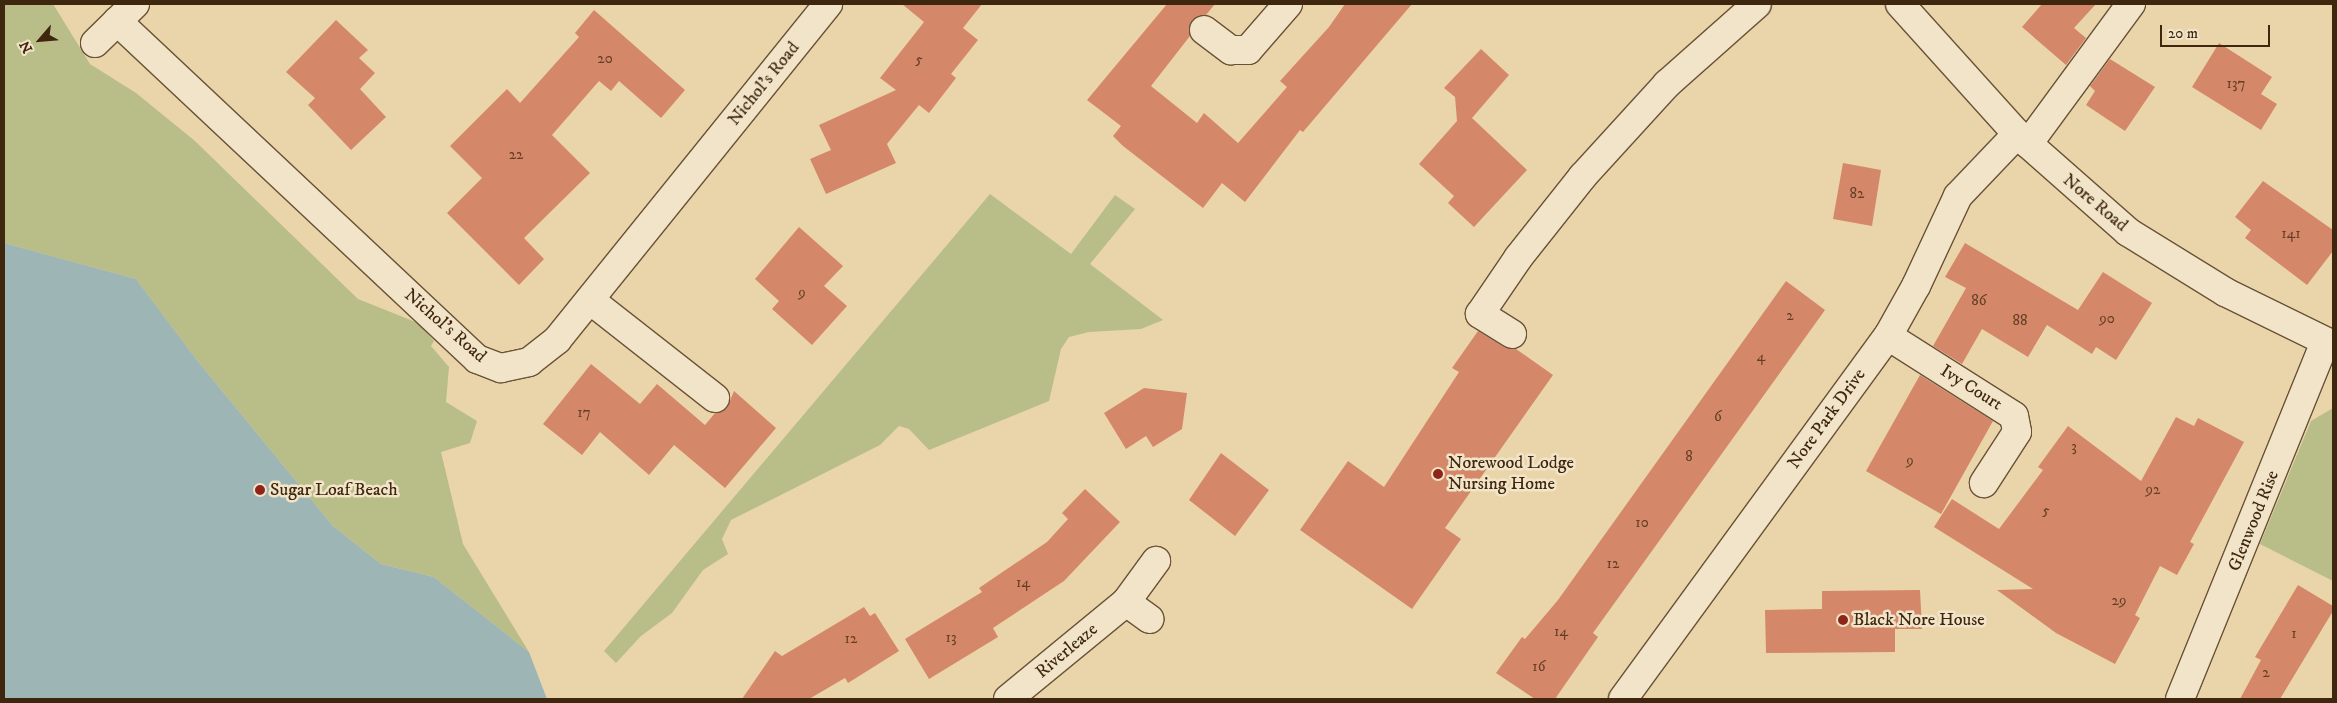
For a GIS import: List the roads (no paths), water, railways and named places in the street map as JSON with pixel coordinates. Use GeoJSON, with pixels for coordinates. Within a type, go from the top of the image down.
{"type":"FeatureCollection","features":[{"type":"Feature","properties":{"kind":"street","name":"Nichol's Road"},"geometry":{"type":"LineString","coordinates":[[126,12],[484,363],[511,367],[536,358],[590,300],[828,4]]}},
{"type":"Feature","properties":{"kind":"street"},"geometry":{"type":"LineString","coordinates":[[1204,30],[1231,50],[1244,51],[1254,46],[1288,4]]}},
{"type":"Feature","properties":{"kind":"street"},"geometry":{"type":"LineString","coordinates":[[1512,334],[1480,314],[1518,258],[1583,176],[1667,84],[1757,4]]}},
{"type":"Feature","properties":{"kind":"street","name":"Nore Road"},"geometry":{"type":"LineString","coordinates":[[1900,4],[2022,139],[2128,232],[2175,264],[2329,344]]}},
{"type":"Feature","properties":{"kind":"street","name":"Nore Park Drive"},"geometry":{"type":"LineString","coordinates":[[1623,699],[1888,336],[1916,286],[1958,196],[2022,139],[2131,4]]}},
{"type":"Feature","properties":{"kind":"street"},"geometry":{"type":"LineString","coordinates":[[94,43],[126,12]]}},
{"type":"Feature","properties":{"kind":"street"},"geometry":{"type":"LineString","coordinates":[[590,300],[715,398]]}},
{"type":"Feature","properties":{"kind":"street","name":"Ivy Court"},"geometry":{"type":"LineString","coordinates":[[1888,336],[2014,416],[2018,430],[1984,483]]}},
{"type":"Feature","properties":{"kind":"street","name":"Glenwood Rise"},"geometry":{"type":"LineString","coordinates":[[2180,699],[2329,344]]}},
{"type":"Feature","properties":{"kind":"street","name":"Riverleaze"},"geometry":{"type":"LineString","coordinates":[[1008,699],[1126,602],[1156,561]]}},
{"type":"Feature","properties":{"kind":"street"},"geometry":{"type":"LineString","coordinates":[[1126,602],[1149,619]]}},
{"type":"Feature","properties":{"kind":"water"},"geometry":{"type":"Polygon","coordinates":[[[4,243],[136,279],[196,359],[333,526],[381,564],[434,577],[529,652],[547,699],[4,699],[4,243]]]}},
{"type":"Feature","properties":{"kind":"place","name":"Norewood Lodge Nursing Home"},"geometry":{"type":"Point","coordinates":[1438,474]}},
{"type":"Feature","properties":{"kind":"place","name":"Sugar Loaf Beach"},"geometry":{"type":"Point","coordinates":[260,490]}},
{"type":"Feature","properties":{"kind":"place","name":"Black Nore House"},"geometry":{"type":"Point","coordinates":[1843,620]}}]}
